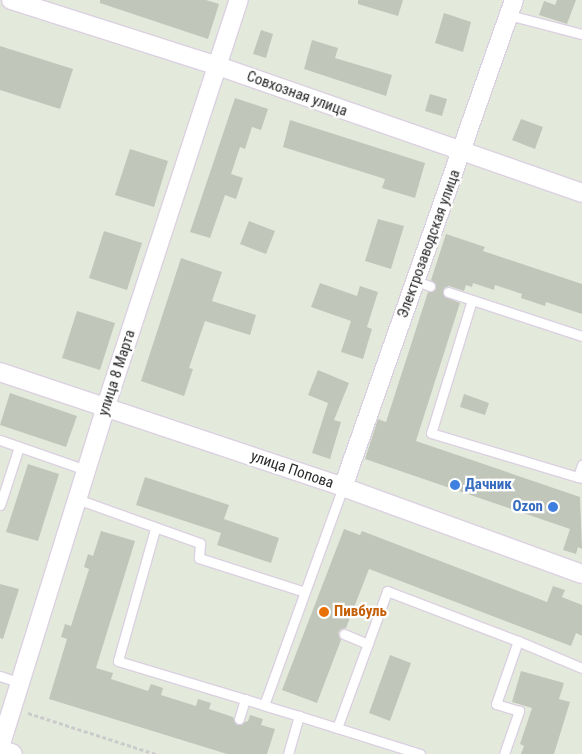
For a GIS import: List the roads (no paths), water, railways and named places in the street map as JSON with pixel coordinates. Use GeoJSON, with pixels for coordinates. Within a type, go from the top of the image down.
{"type":"FeatureCollection","features":[{"type":"Feature","properties":{"kind":"street","name":"Совхозная улица"},"geometry":{"type":"LineString","coordinates":[[11,0],[218,66],[582,193]]}},
{"type":"Feature","properties":{"kind":"street","name":"улица 8 Марта"},"geometry":{"type":"LineString","coordinates":[[0,749],[106,406],[239,0]]}},
{"type":"Feature","properties":{"kind":"street","name":"Электрозаводская улица"},"geometry":{"type":"LineString","coordinates":[[342,487],[423,283],[462,152],[511,8]]}},
{"type":"Feature","properties":{"kind":"street","name":"улица Попова"},"geometry":{"type":"LineString","coordinates":[[0,372],[106,406],[342,487],[582,574]]}},
{"type":"Feature","properties":{"kind":"street"},"geometry":{"type":"LineString","coordinates":[[0,749],[11,754]]}},
{"type":"Feature","properties":{"kind":"lane"},"geometry":{"type":"LineString","coordinates":[[511,8],[582,34]]}},
{"type":"Feature","properties":{"kind":"lane"},"geometry":{"type":"LineString","coordinates":[[448,292],[582,336]]}},
{"type":"Feature","properties":{"kind":"lane"},"geometry":{"type":"LineString","coordinates":[[472,300],[431,433],[580,477],[582,465]]}},
{"type":"Feature","properties":{"kind":"lane"},"geometry":{"type":"LineString","coordinates":[[0,440],[86,470]]}},
{"type":"Feature","properties":{"kind":"lane"},"geometry":{"type":"LineString","coordinates":[[0,505],[19,447]]}},
{"type":"Feature","properties":{"kind":"lane"},"geometry":{"type":"LineString","coordinates":[[264,705],[342,487]]}},
{"type":"Feature","properties":{"kind":"lane"},"geometry":{"type":"LineString","coordinates":[[77,499],[155,529],[200,543],[199,558],[305,592]]}},
{"type":"Feature","properties":{"kind":"lane"},"geometry":{"type":"LineString","coordinates":[[155,529],[118,661],[420,754]]}},
{"type":"Feature","properties":{"kind":"lane"},"geometry":{"type":"LineString","coordinates":[[337,728],[387,591],[518,641],[582,668]]}},
{"type":"Feature","properties":{"kind":"lane"},"geometry":{"type":"LineString","coordinates":[[344,634],[368,644]]}},
{"type":"Feature","properties":{"kind":"lane"},"geometry":{"type":"LineString","coordinates":[[504,754],[518,711],[496,704],[518,641]]}},
{"type":"Feature","properties":{"kind":"lane"},"geometry":{"type":"LineString","coordinates":[[0,676],[20,683]]}},
{"type":"Feature","properties":{"kind":"lane"},"geometry":{"type":"LineString","coordinates":[[239,718],[245,699]]}},
{"type":"Feature","properties":{"kind":"lane"},"geometry":{"type":"LineString","coordinates":[[288,754],[299,716]]}},
{"type":"Feature","properties":{"kind":"place","name":"Дачник"},"geometry":{"type":"Point","coordinates":[455,485]}},
{"type":"Feature","properties":{"kind":"place","name":"Ozon"},"geometry":{"type":"Point","coordinates":[553,507]}},
{"type":"Feature","properties":{"kind":"place","name":"Пивбуль"},"geometry":{"type":"Point","coordinates":[324,612]}}]}
